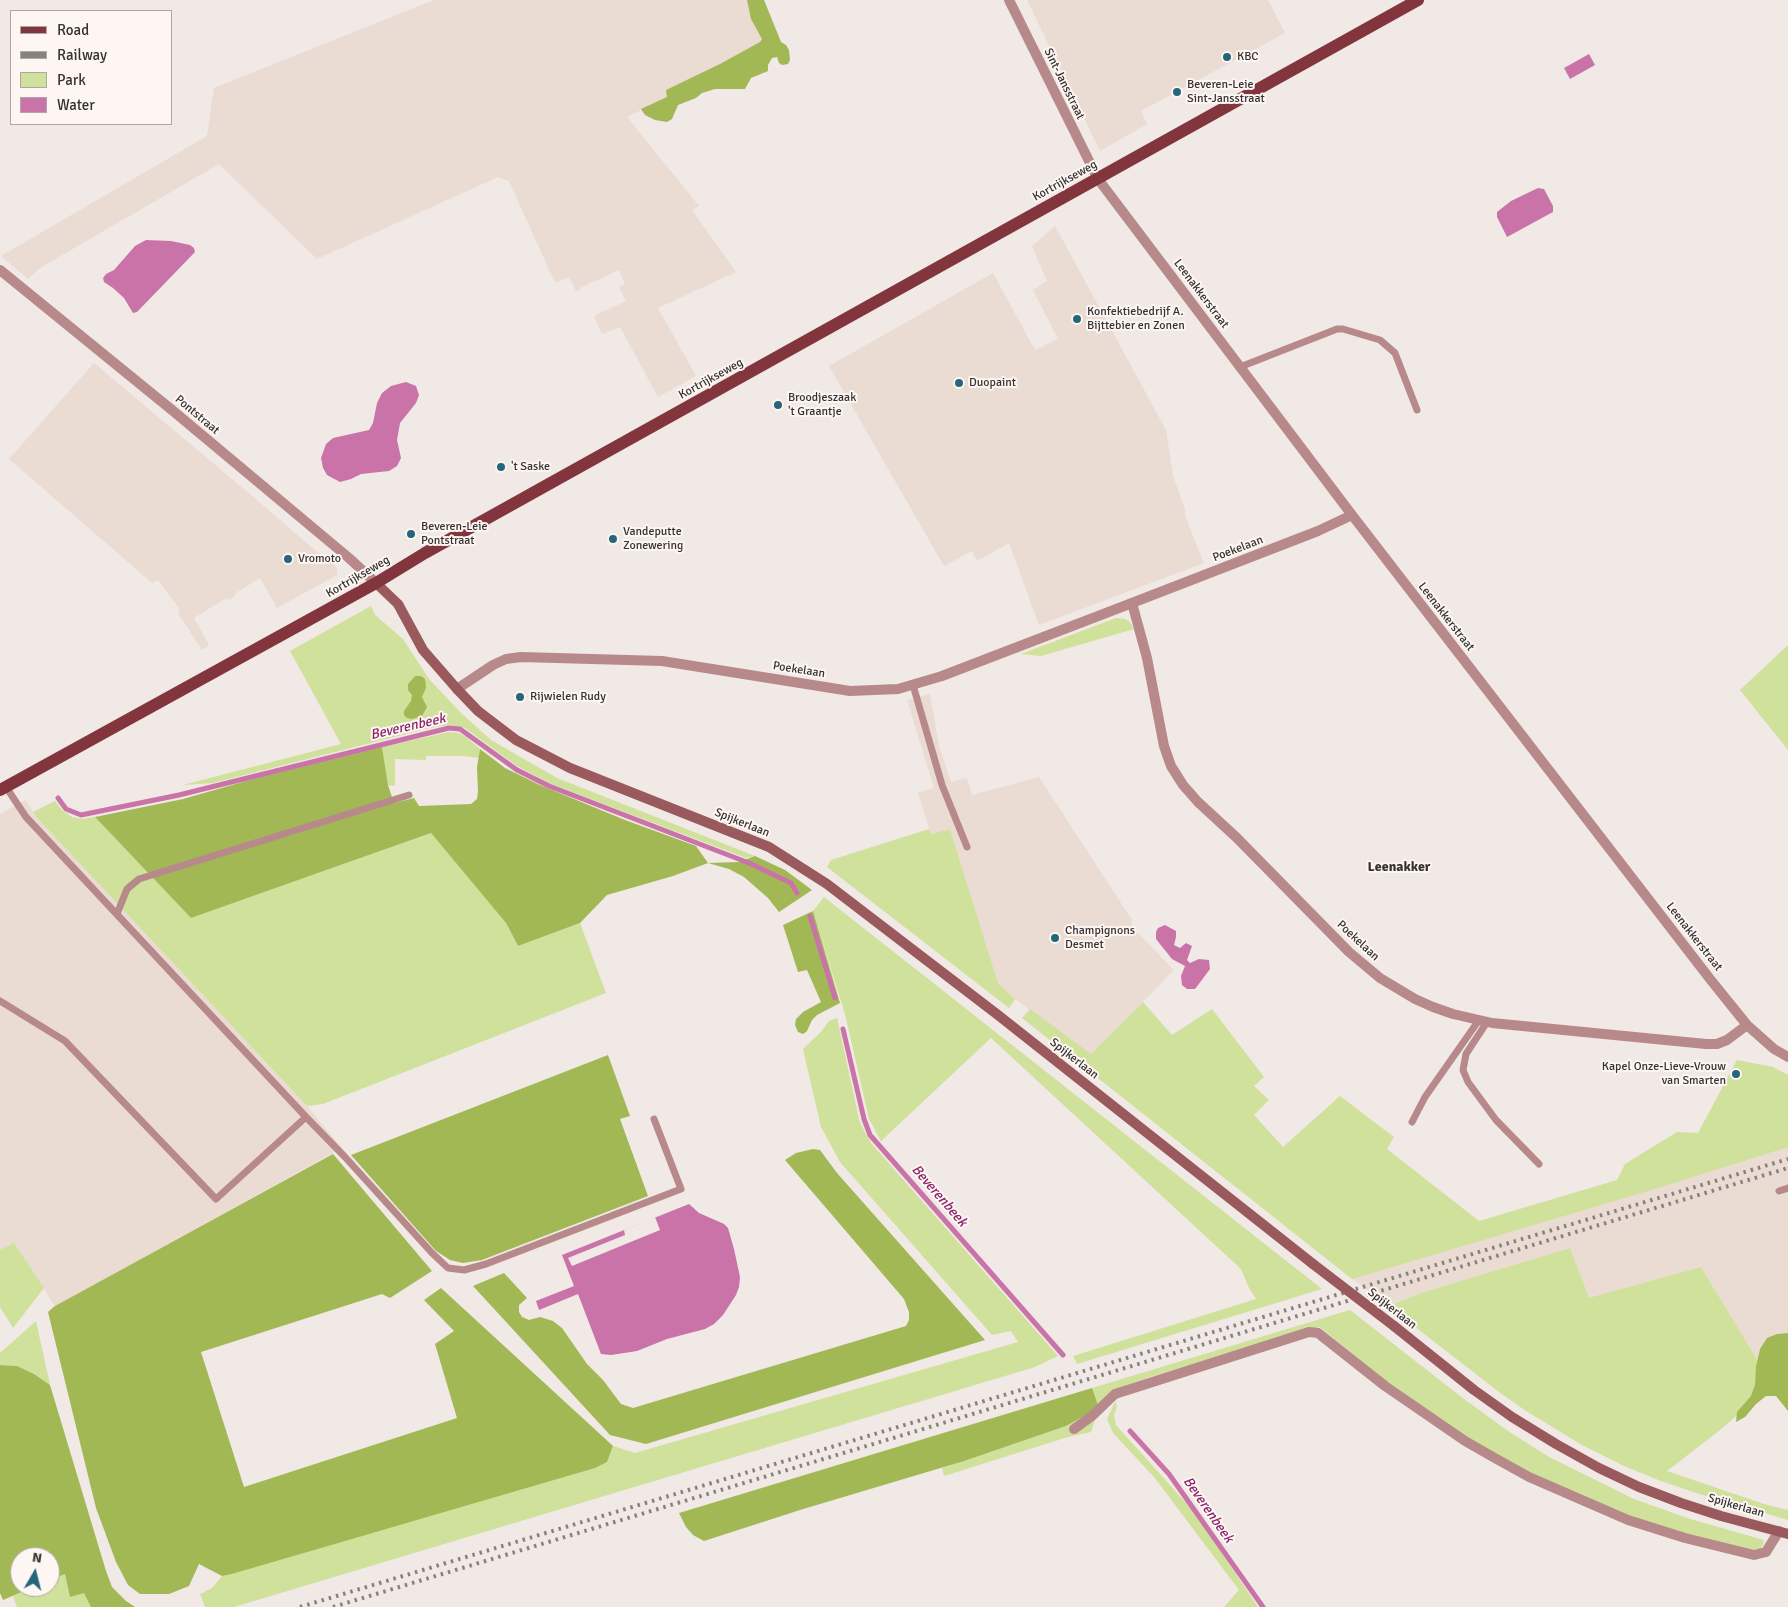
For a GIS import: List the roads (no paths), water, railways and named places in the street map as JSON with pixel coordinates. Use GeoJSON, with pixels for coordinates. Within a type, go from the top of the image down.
{"type":"FeatureCollection","features":[{"type":"Feature","properties":{"kind":"main road","name":"Kortrijkseweg"},"geometry":{"type":"LineString","coordinates":[[3,788],[376,583],[425,553],[1418,0]]}},
{"type":"Feature","properties":{"kind":"street","name":"Sint-Jansstraat"},"geometry":{"type":"LineString","coordinates":[[1009,0],[1098,178]]}},
{"type":"Feature","properties":{"kind":"street","name":"Leenakkerstraat"},"geometry":{"type":"LineString","coordinates":[[1098,178],[1352,516],[1747,1025],[1774,1048],[1788,1057]]}},
{"type":"Feature","properties":{"kind":"street","name":"Pontstraat"},"geometry":{"type":"LineString","coordinates":[[0,270],[172,410],[349,558],[376,583]]}},
{"type":"Feature","properties":{"kind":"street","name":"Poekelaan"},"geometry":{"type":"LineString","coordinates":[[457,689],[493,665],[506,659],[522,657],[662,661],[850,691],[882,690],[913,685],[942,676],[1318,532],[1352,516]]}},
{"type":"Feature","properties":{"kind":"street","name":"Spijkerlaan"},"geometry":{"type":"LineString","coordinates":[[376,583],[398,604],[423,650],[457,689],[478,711],[516,740],[570,768],[769,846],[827,884],[998,1015],[1474,1390],[1512,1417],[1599,1468],[1639,1487],[1721,1516],[1784,1532],[1766,1552],[1749,1554],[1654,1529],[1602,1509],[1529,1476],[1465,1441],[1385,1386],[1318,1333],[1309,1332],[1115,1394],[1092,1416],[1074,1429]]}},
{"type":"Feature","properties":{"kind":"street","name":"Poekelaan"},"geometry":{"type":"LineString","coordinates":[[1132,603],[1147,658],[1164,746],[1172,766],[1183,785],[1349,952],[1374,974],[1421,1002],[1452,1014],[1483,1021],[1706,1044],[1717,1044],[1726,1040],[1747,1025]]}},
{"type":"Feature","properties":{"kind":"lane"},"geometry":{"type":"LineString","coordinates":[[1240,368],[1337,329],[1343,329],[1380,340],[1395,353],[1417,410]]}},
{"type":"Feature","properties":{"kind":"lane"},"geometry":{"type":"LineString","coordinates":[[913,685],[942,785],[967,847]]}},
{"type":"Feature","properties":{"kind":"lane"},"geometry":{"type":"LineString","coordinates":[[3,788],[26,817],[448,1268],[464,1270],[486,1264],[681,1189],[654,1119]]}},
{"type":"Feature","properties":{"kind":"lane"},"geometry":{"type":"LineString","coordinates":[[117,914],[127,889],[139,879],[410,796]]}},
{"type":"Feature","properties":{"kind":"lane"},"geometry":{"type":"LineString","coordinates":[[0,1002],[65,1041],[216,1199],[306,1118]]}},
{"type":"Feature","properties":{"kind":"lane"},"geometry":{"type":"LineString","coordinates":[[1412,1122],[1425,1097],[1483,1021]]}},
{"type":"Feature","properties":{"kind":"lane"},"geometry":{"type":"LineString","coordinates":[[1483,1021],[1466,1054],[1463,1070],[1468,1082],[1496,1120],[1539,1164]]}},
{"type":"Feature","properties":{"kind":"lane"},"geometry":{"type":"LineString","coordinates":[[1779,1191],[1788,1188]]}},
{"type":"Feature","properties":{"kind":"water"},"geometry":{"type":"Polygon","coordinates":[[[1589,54],[1595,65],[1570,79],[1564,68],[1589,54]]]}},
{"type":"Feature","properties":{"kind":"water"},"geometry":{"type":"Polygon","coordinates":[[[1538,188],[1544,189],[1553,206],[1553,212],[1507,237],[1497,217],[1497,212],[1511,201],[1538,188]]]}},
{"type":"Feature","properties":{"kind":"water"},"geometry":{"type":"Polygon","coordinates":[[[146,240],[171,241],[190,245],[194,248],[195,252],[137,312],[133,313],[124,298],[104,282],[103,278],[114,270],[135,246],[146,240]]]}},
{"type":"Feature","properties":{"kind":"water"},"geometry":{"type":"Polygon","coordinates":[[[406,382],[416,386],[419,395],[416,403],[400,423],[397,440],[401,458],[397,466],[389,471],[361,474],[340,482],[327,475],[321,458],[326,444],[333,438],[369,430],[382,393],[391,386],[406,382]]]}},
{"type":"Feature","properties":{"kind":"water"},"geometry":{"type":"Polygon","coordinates":[[[1165,925],[1176,931],[1174,945],[1180,948],[1186,943],[1192,946],[1187,960],[1190,963],[1199,959],[1209,960],[1210,969],[1195,989],[1187,989],[1182,985],[1181,976],[1185,966],[1172,959],[1156,939],[1158,928],[1165,925]]]}},
{"type":"Feature","properties":{"kind":"water"},"geometry":{"type":"Polygon","coordinates":[[[689,1204],[699,1213],[724,1224],[728,1228],[740,1277],[736,1295],[723,1315],[714,1324],[705,1329],[667,1339],[637,1351],[611,1355],[601,1354],[578,1294],[539,1310],[536,1301],[574,1286],[562,1255],[689,1204]]]}},
{"type":"Feature","properties":{"kind":"waterway","name":"Beverenbeek"},"geometry":{"type":"LineString","coordinates":[[58,798],[66,809],[81,815],[179,795],[449,728],[460,729],[517,770],[549,786],[749,863],[791,883],[797,893]]}},
{"type":"Feature","properties":{"kind":"waterway","name":"Beverenbeek"},"geometry":{"type":"LineString","coordinates":[[810,916],[835,998]]}},
{"type":"Feature","properties":{"kind":"waterway","name":"Beverenbeek"},"geometry":{"type":"LineString","coordinates":[[843,1029],[864,1119],[870,1135],[1063,1355]]}},
{"type":"Feature","properties":{"kind":"waterway","name":"Beverenbeek"},"geometry":{"type":"LineString","coordinates":[[1130,1431],[1169,1474],[1263,1607]]}},
{"type":"Feature","properties":{"kind":"railway"},"geometry":{"type":"LineString","coordinates":[[300,1607],[1788,1159]]}},
{"type":"Feature","properties":{"kind":"railway"},"geometry":{"type":"LineString","coordinates":[[333,1607],[1788,1168]]}},
{"type":"Feature","properties":{"kind":"place","name":"KBC"},"geometry":{"type":"Point","coordinates":[1227,57]}},
{"type":"Feature","properties":{"kind":"place","name":"Beveren-Leie Sint-Jansstraat"},"geometry":{"type":"Point","coordinates":[1177,92]}},
{"type":"Feature","properties":{"kind":"place","name":"Konfektiebedrijf A. Bijttebier en Zonen"},"geometry":{"type":"Point","coordinates":[1077,319]}},
{"type":"Feature","properties":{"kind":"place","name":"Duopaint"},"geometry":{"type":"Point","coordinates":[959,383]}},
{"type":"Feature","properties":{"kind":"place","name":"Broodjeszaak 't Graantje"},"geometry":{"type":"Point","coordinates":[778,405]}},
{"type":"Feature","properties":{"kind":"place","name":"'t Saske"},"geometry":{"type":"Point","coordinates":[501,467]}},
{"type":"Feature","properties":{"kind":"place","name":"Beveren-Leie Pontstraat"},"geometry":{"type":"Point","coordinates":[411,534]}},
{"type":"Feature","properties":{"kind":"place","name":"Vandeputte Zonewering"},"geometry":{"type":"Point","coordinates":[613,539]}},
{"type":"Feature","properties":{"kind":"place","name":"Vromoto"},"geometry":{"type":"Point","coordinates":[288,559]}},
{"type":"Feature","properties":{"kind":"place","name":"Rijwielen Rudy"},"geometry":{"type":"Point","coordinates":[520,697]}},
{"type":"Feature","properties":{"kind":"place","name":"Champignons Desmet"},"geometry":{"type":"Point","coordinates":[1055,938]}},
{"type":"Feature","properties":{"kind":"place","name":"Kapel Onze-Lieve-Vrouw van Smarten"},"geometry":{"type":"Point","coordinates":[1736,1074]}},
{"type":"Feature","properties":{"kind":"district","name":"Leenakker"},"geometry":{"type":"Point","coordinates":[1399,867]}}]}
